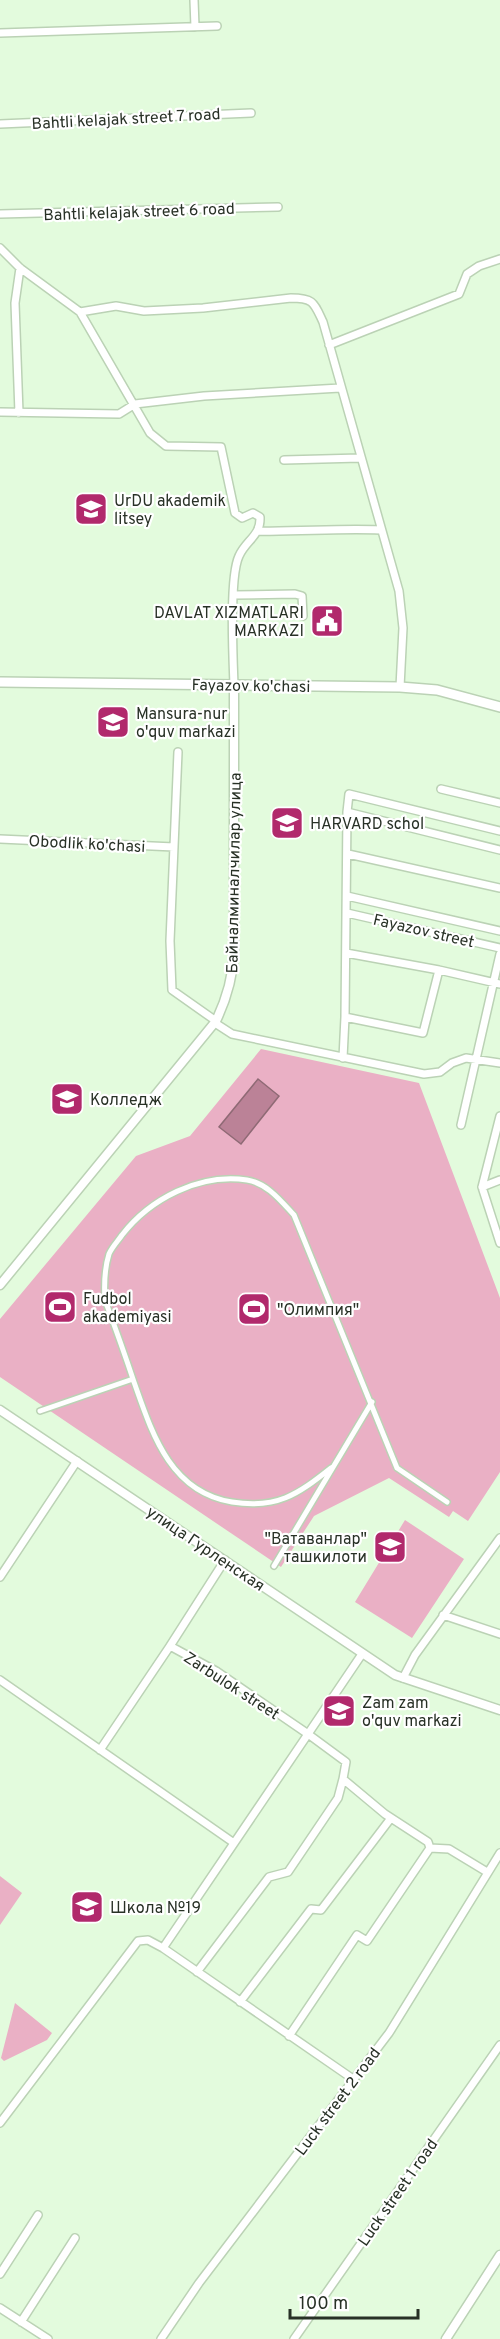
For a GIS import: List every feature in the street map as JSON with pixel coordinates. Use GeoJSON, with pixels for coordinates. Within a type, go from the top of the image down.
{"type":"FeatureCollection","features":[{"type":"Feature","properties":{"kind":"main road","name":"Fayazov ko'chasi"},"geometry":{"type":"LineString","coordinates":[[0,682],[400,687],[437,690],[500,707]]}},
{"type":"Feature","properties":{"kind":"street"},"geometry":{"type":"LineString","coordinates":[[194,0],[195,27]]}},
{"type":"Feature","properties":{"kind":"street"},"geometry":{"type":"LineString","coordinates":[[0,33],[217,26]]}},
{"type":"Feature","properties":{"kind":"street","name":"Bahtli kelajak street 7 road"},"geometry":{"type":"LineString","coordinates":[[0,124],[251,113]]}},
{"type":"Feature","properties":{"kind":"street","name":"Bahtli kelajak street 6 road"},"geometry":{"type":"LineString","coordinates":[[0,214],[278,207]]}},
{"type":"Feature","properties":{"kind":"street"},"geometry":{"type":"LineString","coordinates":[[0,248],[20,268],[80,312],[150,433],[166,446],[220,447],[235,513],[242,518],[253,513],[260,517],[258,531],[316,531],[339,528],[380,530]]}},
{"type":"Feature","properties":{"kind":"street"},"geometry":{"type":"LineString","coordinates":[[329,345],[459,294],[467,274],[500,259]]}},
{"type":"Feature","properties":{"kind":"street"},"geometry":{"type":"LineString","coordinates":[[19,413],[15,303],[20,268]]}},
{"type":"Feature","properties":{"kind":"street"},"geometry":{"type":"LineString","coordinates":[[80,312],[116,306],[144,311],[203,308],[291,298],[306,298],[314,303],[323,322],[399,591],[402,628],[400,687]]}},
{"type":"Feature","properties":{"kind":"street"},"geometry":{"type":"LineString","coordinates":[[0,412],[119,414],[135,404],[246,392],[340,388]]}},
{"type":"Feature","properties":{"kind":"street"},"geometry":{"type":"LineString","coordinates":[[284,460],[360,458]]}},
{"type":"Feature","properties":{"kind":"street","name":"Байналминалчилар улица"},"geometry":{"type":"LineString","coordinates":[[0,1285],[215,1022],[224,1005],[233,970],[234,595],[238,556],[258,531]]}},
{"type":"Feature","properties":{"kind":"street"},"geometry":{"type":"LineString","coordinates":[[234,595],[295,594],[302,596],[303,616]]}},
{"type":"Feature","properties":{"kind":"street"},"geometry":{"type":"LineString","coordinates":[[178,752],[170,941],[172,990],[232,1034],[424,1074],[440,1072],[452,1063],[466,1058],[500,1063]]}},
{"type":"Feature","properties":{"kind":"street"},"geometry":{"type":"LineString","coordinates":[[441,789],[500,803]]}},
{"type":"Feature","properties":{"kind":"street"},"geometry":{"type":"LineString","coordinates":[[343,1058],[349,794],[500,831]]}},
{"type":"Feature","properties":{"kind":"street"},"geometry":{"type":"LineString","coordinates":[[347,812],[500,850]]}},
{"type":"Feature","properties":{"kind":"street","name":"Obodlik ko'chasi"},"geometry":{"type":"LineString","coordinates":[[0,839],[174,847]]}},
{"type":"Feature","properties":{"kind":"street"},"geometry":{"type":"LineString","coordinates":[[348,854],[500,888]]}},
{"type":"Feature","properties":{"kind":"street","name":"Fayazov street"},"geometry":{"type":"LineString","coordinates":[[347,896],[500,931]]}},
{"type":"Feature","properties":{"kind":"street","name":"Fayazov street"},"geometry":{"type":"LineString","coordinates":[[347,913],[500,948]]}},
{"type":"Feature","properties":{"kind":"street"},"geometry":{"type":"LineString","coordinates":[[345,953],[497,983]]}},
{"type":"Feature","properties":{"kind":"street"},"geometry":{"type":"LineString","coordinates":[[461,1125],[497,983],[500,954]]}},
{"type":"Feature","properties":{"kind":"street"},"geometry":{"type":"LineString","coordinates":[[345,1017],[423,1033],[439,970]]}},
{"type":"Feature","properties":{"kind":"street"},"geometry":{"type":"LineString","coordinates":[[500,1116],[482,1187],[500,1243]]}},
{"type":"Feature","properties":{"kind":"street"},"geometry":{"type":"LineString","coordinates":[[331,1468],[301,1491],[278,1503],[249,1505],[218,1500],[193,1487],[169,1464],[155,1440],[105,1300],[104,1276],[110,1252],[135,1218],[156,1201],[204,1182],[248,1180],[273,1191],[294,1215],[397,1468],[447,1502]]}},
{"type":"Feature","properties":{"kind":"street"},"geometry":{"type":"LineString","coordinates":[[482,1187],[500,1180]]}},
{"type":"Feature","properties":{"kind":"street"},"geometry":{"type":"LineString","coordinates":[[40,1410],[133,1379]]}},
{"type":"Feature","properties":{"kind":"street"},"geometry":{"type":"LineString","coordinates":[[274,1566],[372,1402]]}},
{"type":"Feature","properties":{"kind":"street","name":"улица Гурленская"},"geometry":{"type":"LineString","coordinates":[[0,1410],[362,1654],[413,1683],[500,1710]]}},
{"type":"Feature","properties":{"kind":"street"},"geometry":{"type":"LineString","coordinates":[[0,1577],[77,1461]]}},
{"type":"Feature","properties":{"kind":"street"},"geometry":{"type":"LineString","coordinates":[[403,1678],[415,1655],[443,1615],[499,1541]]}},
{"type":"Feature","properties":{"kind":"street"},"geometry":{"type":"LineString","coordinates":[[170,1646],[225,1560]]}},
{"type":"Feature","properties":{"kind":"street"},"geometry":{"type":"LineString","coordinates":[[443,1615],[500,1634]]}},
{"type":"Feature","properties":{"kind":"street","name":"Zarbulok street"},"geometry":{"type":"LineString","coordinates":[[100,1750],[170,1646],[216,1671],[346,1762],[343,1779]]}},
{"type":"Feature","properties":{"kind":"street"},"geometry":{"type":"LineString","coordinates":[[164,1948],[362,1654]]}},
{"type":"Feature","properties":{"kind":"street"},"geometry":{"type":"LineString","coordinates":[[0,1680],[234,1843]]}},
{"type":"Feature","properties":{"kind":"street"},"geometry":{"type":"LineString","coordinates":[[197,1972],[269,1877],[288,1872],[338,1798],[343,1779],[391,1818],[428,1842],[430,1848]]}},
{"type":"Feature","properties":{"kind":"street"},"geometry":{"type":"LineString","coordinates":[[240,2002],[312,1909],[321,1910],[391,1818]]}},
{"type":"Feature","properties":{"kind":"street"},"geometry":{"type":"LineString","coordinates":[[430,1848],[448,1849],[488,1872]]}},
{"type":"Feature","properties":{"kind":"street"},"geometry":{"type":"LineString","coordinates":[[289,2037],[357,1935],[367,1941],[430,1848]]}},
{"type":"Feature","properties":{"kind":"street","name":"Luck street 2 road"},"geometry":{"type":"LineString","coordinates":[[161,2339],[199,2283],[389,2032],[500,1853]]}},
{"type":"Feature","properties":{"kind":"street"},"geometry":{"type":"LineString","coordinates":[[0,2123],[138,1941],[148,1940],[164,1948],[289,2037],[353,2079]]}},
{"type":"Feature","properties":{"kind":"street","name":"Luck street 1 road"},"geometry":{"type":"LineString","coordinates":[[294,2339],[500,2045]]}},
{"type":"Feature","properties":{"kind":"street"},"geometry":{"type":"LineString","coordinates":[[0,2274],[38,2215]]}},
{"type":"Feature","properties":{"kind":"street"},"geometry":{"type":"LineString","coordinates":[[21,2322],[75,2238]]}},
{"type":"Feature","properties":{"kind":"street"},"geometry":{"type":"LineString","coordinates":[[446,2339],[500,2255]]}},
{"type":"Feature","properties":{"kind":"street"},"geometry":{"type":"LineString","coordinates":[[0,2308],[48,2339]]}},
{"type":"Feature","properties":{"kind":"shaded area","name":"\"Олимпия\""},"geometry":{"type":"Polygon","coordinates":[[[261,1049],[419,1083],[500,1298],[500,1472],[468,1521],[453,1511],[449,1517],[389,1478],[314,1516],[281,1567],[0,1377],[0,1319],[136,1156],[190,1136],[261,1049]]]}},
{"type":"Feature","properties":{"kind":"shaded area"},"geometry":{"type":"Polygon","coordinates":[[[258,1079],[279,1096],[241,1144],[219,1127],[258,1079]]]}},
{"type":"Feature","properties":{"kind":"shaded area"},"geometry":{"type":"Polygon","coordinates":[[[405,1520],[464,1559],[412,1638],[355,1602],[405,1520]]]}},
{"type":"Feature","properties":{"kind":"shaded area"},"geometry":{"type":"Polygon","coordinates":[[[0,1876],[22,1893],[0,1925],[0,1876]]]}},
{"type":"Feature","properties":{"kind":"shaded area"},"geometry":{"type":"Polygon","coordinates":[[[15,2003],[52,2033],[47,2040],[4,2061],[1,2058],[15,2003]]]}},
{"type":"Feature","properties":{"kind":"place","name":"UrDU akademik litsey"},"geometry":{"type":"Point","coordinates":[91,509]}},
{"type":"Feature","properties":{"kind":"place","name":"DAVLAT XIZMATLARI MARKAZI"},"geometry":{"type":"Point","coordinates":[327,621]}},
{"type":"Feature","properties":{"kind":"place","name":"Mansura-nur o'quv markazi"},"geometry":{"type":"Point","coordinates":[113,722]}},
{"type":"Feature","properties":{"kind":"place","name":"HARVARD schol"},"geometry":{"type":"Point","coordinates":[287,823]}},
{"type":"Feature","properties":{"kind":"place","name":"Колледж"},"geometry":{"type":"Point","coordinates":[67,1099]}},
{"type":"Feature","properties":{"kind":"place","name":"Fudbol akademiyasi"},"geometry":{"type":"Point","coordinates":[60,1307]}},
{"type":"Feature","properties":{"kind":"place","name":"\"Олимпия\""},"geometry":{"type":"Point","coordinates":[254,1309]}},
{"type":"Feature","properties":{"kind":"place","name":"\"Ватаванлар\" ташкилоти"},"geometry":{"type":"Point","coordinates":[390,1547]}},
{"type":"Feature","properties":{"kind":"place","name":"Zam zam o'quv markazi"},"geometry":{"type":"Point","coordinates":[339,1711]}},
{"type":"Feature","properties":{"kind":"place","name":"Школа №19"},"geometry":{"type":"Point","coordinates":[87,1907]}}]}
